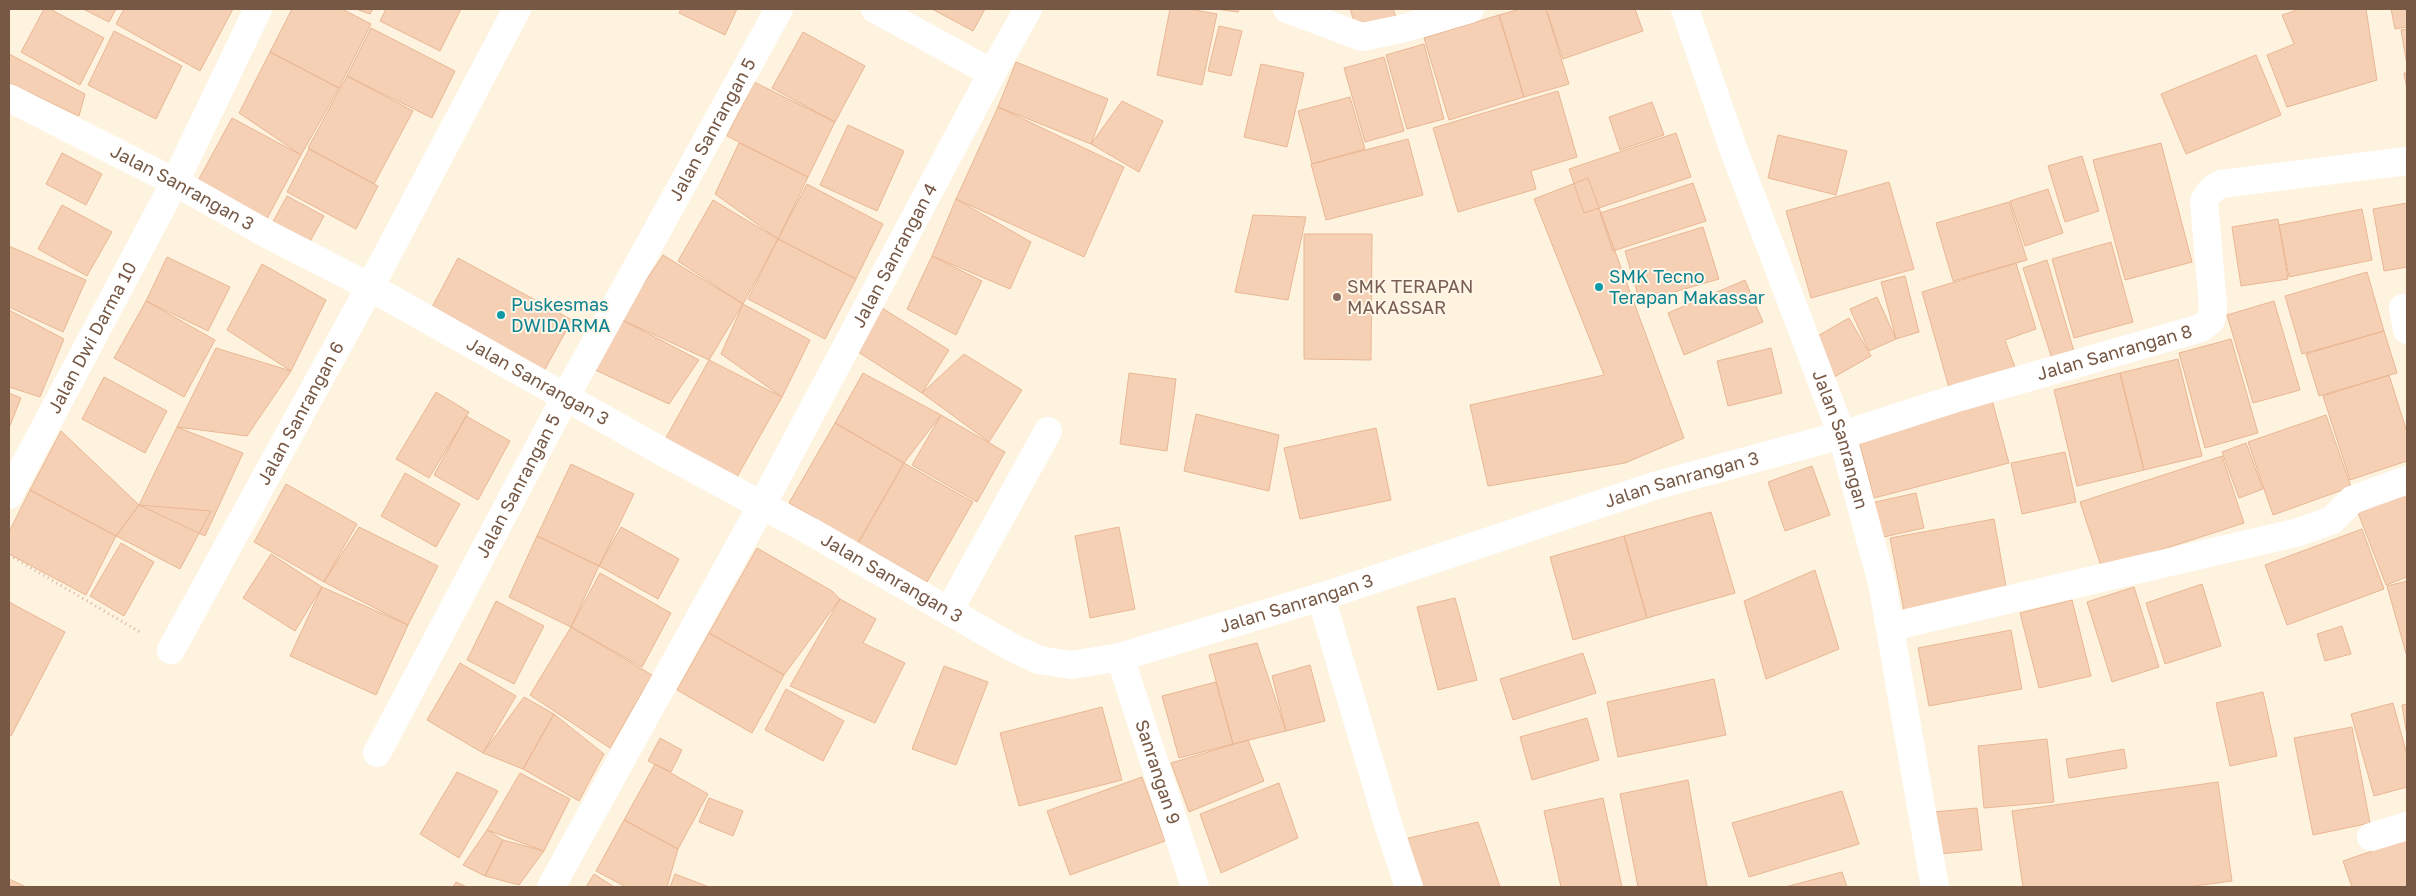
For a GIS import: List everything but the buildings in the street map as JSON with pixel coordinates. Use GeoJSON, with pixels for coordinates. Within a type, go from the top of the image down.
{"type":"FeatureCollection","features":[{"type":"Feature","properties":{"kind":"street","name":"Jalan Dwi Darma 10"},"geometry":{"type":"LineString","coordinates":[[9,495],[175,182],[258,9]]}},
{"type":"Feature","properties":{"kind":"street","name":"Jalan Sanrangan 6"},"geometry":{"type":"LineString","coordinates":[[171,650],[370,287],[517,9]]}},
{"type":"Feature","properties":{"kind":"street","name":"Jalan Sanrangan 5"},"geometry":{"type":"LineString","coordinates":[[377,754],[566,396],[779,9]]}},
{"type":"Feature","properties":{"kind":"street"},"geometry":{"type":"LineString","coordinates":[[875,9],[992,73]]}},
{"type":"Feature","properties":{"kind":"street","name":"Jalan Sanrangan 4"},"geometry":{"type":"LineString","coordinates":[[551,887],[762,504],[1028,9]]}},
{"type":"Feature","properties":{"kind":"street"},"geometry":{"type":"LineString","coordinates":[[1287,9],[1362,37],[1401,29],[1470,9]]}},
{"type":"Feature","properties":{"kind":"street","name":"Jalan Sanrangan"},"geometry":{"type":"LineString","coordinates":[[1685,9],[1733,148],[1842,435],[1882,583],[1935,887]]}},
{"type":"Feature","properties":{"kind":"street","name":"Jalan Sanrangan 3"},"geometry":{"type":"LineString","coordinates":[[9,98],[175,182],[267,234],[370,287],[670,456],[762,504],[950,609],[1013,648],[1039,660],[1071,664],[1120,657],[1322,597],[1654,486],[1842,435]]}},
{"type":"Feature","properties":{"kind":"street","name":"Jalan Sanrangan 8"},"geometry":{"type":"LineString","coordinates":[[1842,435],[1960,397],[2201,328],[2211,320],[2213,306],[2204,202],[2207,193],[2222,184],[2407,161]]}},
{"type":"Feature","properties":{"kind":"street"},"geometry":{"type":"LineString","coordinates":[[950,609],[1048,431]]}},
{"type":"Feature","properties":{"kind":"street"},"geometry":{"type":"LineString","coordinates":[[1890,627],[2299,532],[2332,520],[2352,500],[2407,480]]}},
{"type":"Feature","properties":{"kind":"street"},"geometry":{"type":"LineString","coordinates":[[1322,597],[1388,824],[1409,887]]}},
{"type":"Feature","properties":{"kind":"street","name":"Sanrangan 9"},"geometry":{"type":"LineString","coordinates":[[1120,657],[1196,887]]}},
{"type":"Feature","properties":{"kind":"street"},"geometry":{"type":"LineString","coordinates":[[2371,837],[2407,826]]}},
{"type":"Feature","properties":{"kind":"path"},"geometry":{"type":"LineString","coordinates":[[9,555],[171,650]]}},
{"type":"Feature","properties":{"kind":"place","name":"SMK Tecno Terapan Makassar"},"geometry":{"type":"Point","coordinates":[1599,287]}},
{"type":"Feature","properties":{"kind":"place","name":"SMK TERAPAN MAKASSAR"},"geometry":{"type":"Point","coordinates":[1337,297]}},
{"type":"Feature","properties":{"kind":"place","name":"Puskesmas DWIDARMA"},"geometry":{"type":"Point","coordinates":[501,315]}}]}
